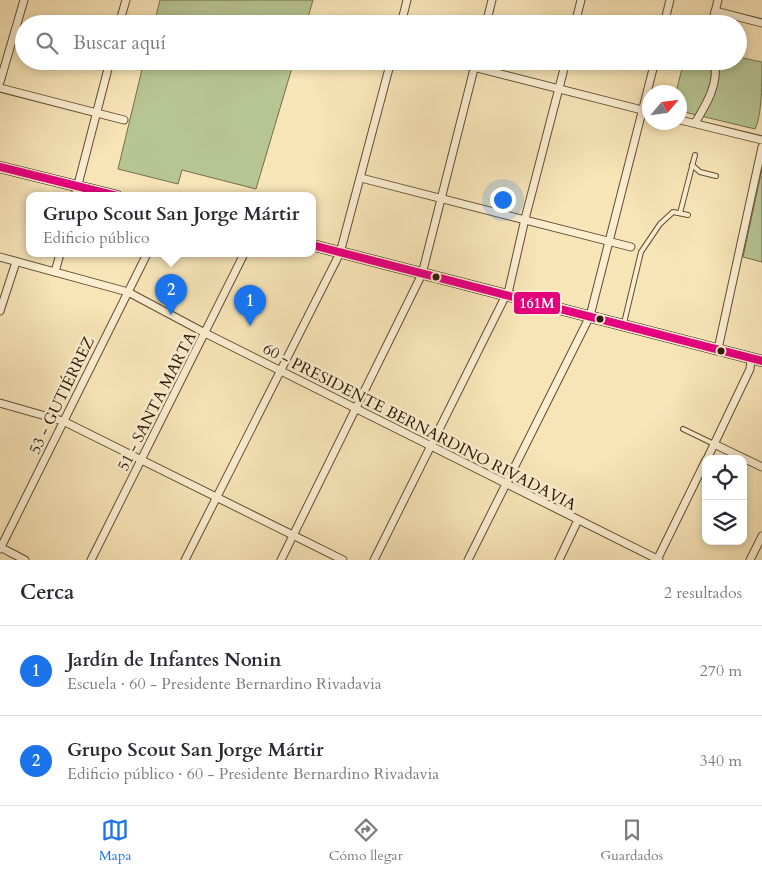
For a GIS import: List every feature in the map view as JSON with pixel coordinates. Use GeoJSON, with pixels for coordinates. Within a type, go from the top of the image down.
{"type":"FeatureCollection","features":[{"type":"Feature","properties":{"kind":"street"},"geometry":{"type":"LineString","coordinates":[[20,15],[24,0]]}},
{"type":"Feature","properties":{"kind":"street"},"geometry":{"type":"LineString","coordinates":[[122,15],[126,0]]}},
{"type":"Feature","properties":{"kind":"street"},"geometry":{"type":"LineString","coordinates":[[403,15],[407,0]]}},
{"type":"Feature","properties":{"kind":"street"},"geometry":{"type":"LineString","coordinates":[[488,15],[492,0]]}},
{"type":"Feature","properties":{"kind":"street"},"geometry":{"type":"LineString","coordinates":[[577,15],[581,0]]}},
{"type":"Feature","properties":{"kind":"street"},"geometry":{"type":"LineString","coordinates":[[666,15],[670,0]]}},
{"type":"Feature","properties":{"kind":"street"},"geometry":{"type":"LineString","coordinates":[[714,15],[718,0]]}},
{"type":"Feature","properties":{"kind":"street"},"geometry":{"type":"LineString","coordinates":[[715,11],[731,15]]}},
{"type":"Feature","properties":{"kind":"street"},"geometry":{"type":"LineString","coordinates":[[747,19],[762,23]]}},
{"type":"Feature","properties":{"kind":"street"},"geometry":{"type":"LineString","coordinates":[[0,82],[15,31]]}},
{"type":"Feature","properties":{"kind":"street"},"geometry":{"type":"LineString","coordinates":[[0,167],[77,191],[108,70]]}},
{"type":"Feature","properties":{"kind":"street"},"geometry":{"type":"LineString","coordinates":[[185,560],[340,252],[389,70]]}},
{"type":"Feature","properties":{"kind":"street"},"geometry":{"type":"LineString","coordinates":[[281,560],[422,274],[474,70]]}},
{"type":"Feature","properties":{"kind":"street"},"geometry":{"type":"LineString","coordinates":[[495,70],[558,89],[642,110]]}},
{"type":"Feature","properties":{"kind":"street"},"geometry":{"type":"LineString","coordinates":[[374,560],[507,296],[563,70]]}},
{"type":"Feature","properties":{"kind":"street"},"geometry":{"type":"LineString","coordinates":[[651,85],[653,70]]}},
{"type":"Feature","properties":{"kind":"street"},"geometry":{"type":"LineString","coordinates":[[695,123],[713,87],[717,70]]}},
{"type":"Feature","properties":{"kind":"street"},"geometry":{"type":"LineString","coordinates":[[0,88],[124,120]]}},
{"type":"Feature","properties":{"kind":"street"},"geometry":{"type":"LineString","coordinates":[[687,121],[762,140]]}},
{"type":"Feature","properties":{"kind":"street"},"geometry":{"type":"LineString","coordinates":[[468,560],[590,316],[642,125]]}},
{"type":"Feature","properties":{"kind":"street"},"geometry":{"type":"LineString","coordinates":[[718,349],[762,147]]}},
{"type":"Feature","properties":{"kind":"street"},"geometry":{"type":"LineString","coordinates":[[361,178],[632,247]]}},
{"type":"Feature","properties":{"kind":"street"},"geometry":{"type":"LineString","coordinates":[[316,247],[762,361]]}},
{"type":"Feature","properties":{"kind":"street","name":"60 - PRESIDENTE BERNARDINO RIVADAVIA"},"geometry":{"type":"LineString","coordinates":[[0,257],[128,292],[280,371],[658,560]]}},
{"type":"Feature","properties":{"kind":"street"},"geometry":{"type":"LineString","coordinates":[[56,272],[59,257]]}},
{"type":"Feature","properties":{"kind":"street","name":"53 - GUTIÉRREZ"},"geometry":{"type":"LineString","coordinates":[[0,548],[146,257]]}},
{"type":"Feature","properties":{"kind":"street","name":"51 - SANTA MARTA"},"geometry":{"type":"LineString","coordinates":[[91,560],[243,257]]}},
{"type":"Feature","properties":{"kind":"street"},"geometry":{"type":"LineString","coordinates":[[0,311],[16,262]]}},
{"type":"Feature","properties":{"kind":"street"},"geometry":{"type":"LineString","coordinates":[[708,455],[750,369],[751,358]]}},
{"type":"Feature","properties":{"kind":"street"},"geometry":{"type":"LineString","coordinates":[[0,402],[64,421],[343,560]]}},
{"type":"Feature","properties":{"kind":"street"},"geometry":{"type":"LineString","coordinates":[[714,444],[762,467]]}},
{"type":"Feature","properties":{"kind":"street"},"geometry":{"type":"LineString","coordinates":[[658,560],[702,468]]}},
{"type":"Feature","properties":{"kind":"street"},"geometry":{"type":"LineString","coordinates":[[558,560],[578,520]]}},
{"type":"Feature","properties":{"kind":"street"},"geometry":{"type":"LineString","coordinates":[[750,560],[762,536]]}},
{"type":"Feature","properties":{"kind":"street"},"geometry":{"type":"LineString","coordinates":[[0,548],[25,560]]}},
{"type":"Feature","properties":{"kind":"lane"},"geometry":{"type":"LineString","coordinates":[[680,213],[695,155]]}},
{"type":"Feature","properties":{"kind":"lane"},"geometry":{"type":"LineString","coordinates":[[692,165],[700,172],[716,176]]}},
{"type":"Feature","properties":{"kind":"lane"},"geometry":{"type":"LineString","coordinates":[[623,326],[641,252],[660,224],[673,212],[688,215]]}},
{"type":"Feature","properties":{"kind":"lane"},"geometry":{"type":"LineString","coordinates":[[683,429],[714,444]]}},
{"type":"Feature","properties":{"kind":"green space"},"geometry":{"type":"Polygon","coordinates":[[[160,0],[313,0],[309,15],[156,15],[160,0]]]}},
{"type":"Feature","properties":{"kind":"green space"},"geometry":{"type":"Polygon","coordinates":[[[747,59],[762,62],[762,88],[755,129],[687,113],[687,85],[678,85],[682,70],[747,70],[747,59]]]}},
{"type":"Feature","properties":{"kind":"green space"},"geometry":{"type":"Polygon","coordinates":[[[142,70],[291,70],[256,189],[182,170],[178,184],[118,169],[142,70]]]}},
{"type":"Feature","properties":{"kind":"green space"},"geometry":{"type":"Polygon","coordinates":[[[762,169],[762,262],[743,257],[762,169]]]}},
{"type":"Feature","properties":{"kind":"transit line","name":"161M"},"geometry":{"type":"LineString","coordinates":[[0,167],[101,192]]}},
{"type":"Feature","properties":{"kind":"transit line","name":"161M"},"geometry":{"type":"LineString","coordinates":[[316,246],[762,361]]}},
{"type":"Feature","properties":{"kind":"place","name":"Grupo Scout San Jorge Mártir"},"geometry":{"type":"Point","coordinates":[171,315]}},
{"type":"Feature","properties":{"kind":"place","name":"Jardín de Infantes Nonin"},"geometry":{"type":"Point","coordinates":[250,326]}}]}
